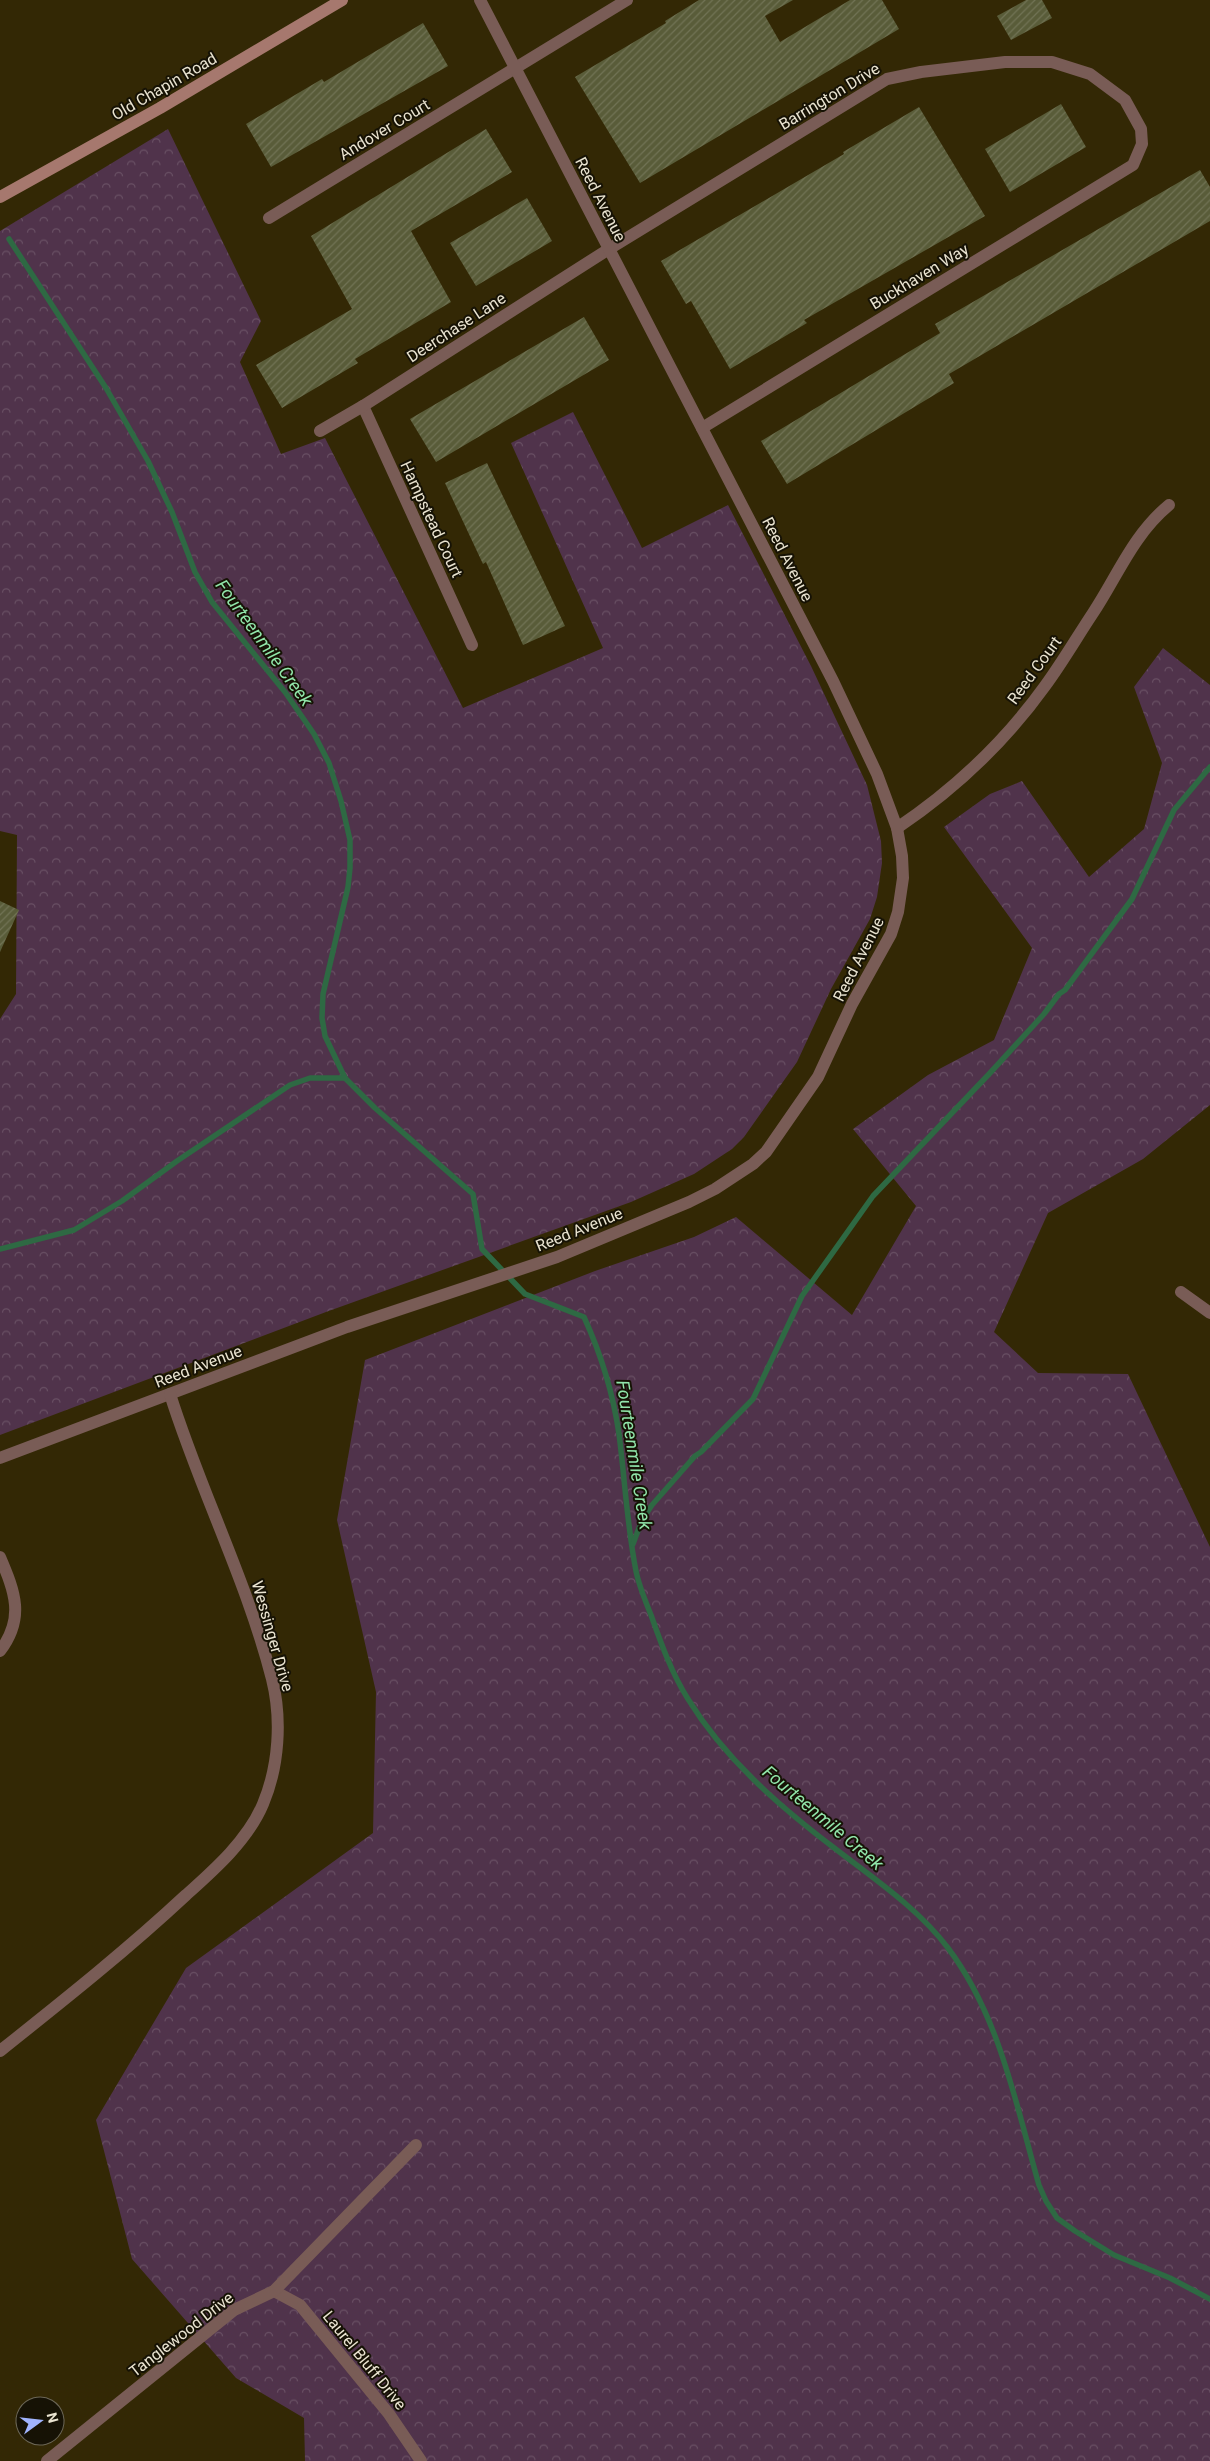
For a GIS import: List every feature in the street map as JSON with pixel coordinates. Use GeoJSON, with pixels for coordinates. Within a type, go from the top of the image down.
{"type":"FeatureCollection","features":[{"type":"Feature","properties":{"kind":"street","name":"Old Chapin Road"},"geometry":{"type":"LineString","coordinates":[[0,197],[160,108],[342,0]]}},
{"type":"Feature","properties":{"kind":"street","name":"Reed Avenue"},"geometry":{"type":"LineString","coordinates":[[0,1458],[347,1327],[557,1257],[715,1189],[753,1164],[766,1152],[818,1077],[852,1004],[891,934],[898,912],[903,878],[902,856],[897,828],[878,774],[841,698],[480,0]]}},
{"type":"Feature","properties":{"kind":"street","name":"Andover Court"},"geometry":{"type":"LineString","coordinates":[[269,218],[627,0]]}},
{"type":"Feature","properties":{"kind":"street","name":"Barrington Drive"},"geometry":{"type":"LineString","coordinates":[[609,249],[887,79],[904,75],[1005,62],[1052,62],[1090,74],[1125,100],[1141,129],[1142,144]]}},
{"type":"Feature","properties":{"kind":"street","name":"Buckhaven Way"},"geometry":{"type":"LineString","coordinates":[[702,428],[1132,165],[1142,144]]}},
{"type":"Feature","properties":{"kind":"street","name":"Deerchase Lane"},"geometry":{"type":"LineString","coordinates":[[320,431],[363,406],[609,249]]}},
{"type":"Feature","properties":{"kind":"street","name":"Hampstead Court"},"geometry":{"type":"LineString","coordinates":[[363,406],[472,645]]}},
{"type":"Feature","properties":{"kind":"street","name":"Reed Court"},"geometry":{"type":"LineString","coordinates":[[897,828],[926,808],[970,772],[1024,713],[1045,686],[1102,600],[1126,554],[1156,516],[1169,505]]}},
{"type":"Feature","properties":{"kind":"street"},"geometry":{"type":"LineString","coordinates":[[1181,1292],[1210,1313]]}},
{"type":"Feature","properties":{"kind":"street","name":"Wessinger Drive"},"geometry":{"type":"LineString","coordinates":[[0,2051],[156,1924],[203,1879],[252,1825],[263,1805],[272,1778],[277,1744],[277,1716],[272,1682],[244,1588],[170,1394]]}},
{"type":"Feature","properties":{"kind":"street"},"geometry":{"type":"LineString","coordinates":[[0,1557],[9,1577],[16,1605],[16,1622],[10,1638],[0,1651]]}},
{"type":"Feature","properties":{"kind":"street","name":"Tanglewood Drive"},"geometry":{"type":"LineString","coordinates":[[47,2461],[234,2310],[274,2291],[416,2145]]}},
{"type":"Feature","properties":{"kind":"street","name":"Laurel Bluff Drive"},"geometry":{"type":"LineString","coordinates":[[274,2291],[300,2305],[389,2414],[421,2461]]}},
{"type":"Feature","properties":{"kind":"green space"},"geometry":{"type":"Polygon","coordinates":[[[168,129],[261,321],[240,362],[281,454],[325,438],[463,708],[603,648],[511,443],[573,412],[642,548],[728,505],[811,666],[867,785],[881,841],[882,863],[877,897],[870,919],[831,989],[797,1062],[744,1137],[732,1149],[694,1174],[631,1202],[326,1312],[0,1435],[0,1019],[16,994],[17,835],[0,831],[0,231],[168,129]]]}},
{"type":"Feature","properties":{"kind":"green space"},"geometry":{"type":"Polygon","coordinates":[[[1163,648],[1210,685],[1210,1105],[1143,1159],[1048,1213],[994,1332],[1038,1373],[1128,1374],[1210,1547],[1210,2461],[305,2461],[304,2418],[236,2378],[132,2259],[96,2120],[186,1968],[373,1833],[376,1692],[337,1520],[365,1360],[595,1271],[694,1237],[736,1217],[852,1315],[916,1206],[853,1129],[928,1075],[994,1040],[1032,948],[944,827],[990,794],[1022,781],[1089,877],[1144,829],[1162,763],[1134,687],[1163,648]]]}},
{"type":"Feature","properties":{"kind":"building"},"geometry":{"type":"Polygon","coordinates":[[[699,0],[793,0],[765,16],[780,42],[850,0],[882,0],[899,29],[640,183],[575,77],[666,23],[665,21],[699,0]]]}},
{"type":"Feature","properties":{"kind":"building"},"geometry":{"type":"Polygon","coordinates":[[[1026,0],[1042,0],[1052,18],[1011,40],[997,16],[1026,0]]]}},
{"type":"Feature","properties":{"kind":"building"},"geometry":{"type":"Polygon","coordinates":[[[423,23],[448,66],[271,167],[246,124],[322,79],[324,82],[423,23]]]}},
{"type":"Feature","properties":{"kind":"building"},"geometry":{"type":"Polygon","coordinates":[[[1061,104],[1086,147],[1010,192],[985,149],[1061,104]]]}},
{"type":"Feature","properties":{"kind":"building"},"geometry":{"type":"Polygon","coordinates":[[[919,107],[985,216],[804,320],[807,323],[730,369],[691,301],[686,304],[661,261],[844,154],[843,152],[919,107]]]}},
{"type":"Feature","properties":{"kind":"building"},"geometry":{"type":"Polygon","coordinates":[[[486,129],[512,172],[411,231],[451,302],[355,359],[358,363],[282,408],[256,365],[352,309],[311,236],[486,129]]]}},
{"type":"Feature","properties":{"kind":"building"},"geometry":{"type":"Polygon","coordinates":[[[1200,170],[1210,187],[1210,221],[949,374],[954,383],[787,484],[761,441],[940,333],[935,324],[1200,170]]]}},
{"type":"Feature","properties":{"kind":"building"},"geometry":{"type":"Polygon","coordinates":[[[527,198],[552,241],[476,286],[450,243],[527,198]]]}},
{"type":"Feature","properties":{"kind":"building"},"geometry":{"type":"Polygon","coordinates":[[[584,317],[609,360],[436,462],[410,419],[584,317]]]}},
{"type":"Feature","properties":{"kind":"building"},"geometry":{"type":"Polygon","coordinates":[[[487,463],[565,626],[523,645],[486,562],[483,564],[445,483],[487,463]]]}},
{"type":"Feature","properties":{"kind":"building"},"geometry":{"type":"Polygon","coordinates":[[[0,901],[19,910],[0,952],[0,901]]]}},
{"type":"Feature","properties":{"kind":"waterway","name":"Fourteenmile Creek"},"geometry":{"type":"LineString","coordinates":[[9,239],[106,388],[148,461],[172,512],[195,572],[212,602],[285,692],[314,734],[329,763],[341,801],[350,840],[350,868],[348,887],[323,994],[322,1018],[325,1036],[345,1078],[375,1108],[473,1194],[482,1249],[525,1294],[584,1317],[596,1345],[610,1389],[619,1434],[630,1537],[637,1577],[671,1668],[682,1689],[719,1742],[754,1780],[792,1815],[909,1907],[936,1933],[948,1948],[966,1975],[994,2032],[1014,2093],[1039,2185],[1046,2201],[1057,2218],[1114,2255],[1170,2278],[1210,2299]]}},
{"type":"Feature","properties":{"kind":"waterway"},"geometry":{"type":"LineString","coordinates":[[633,1544],[642,1520],[652,1505],[695,1456],[753,1399],[802,1296],[873,1196],[990,1073],[1044,1014],[1059,994],[1065,990],[1132,899],[1174,810],[1210,767]]}},
{"type":"Feature","properties":{"kind":"waterway"},"geometry":{"type":"LineString","coordinates":[[0,1249],[74,1230],[122,1201],[177,1161],[290,1085],[310,1078],[345,1078]]}}]}
